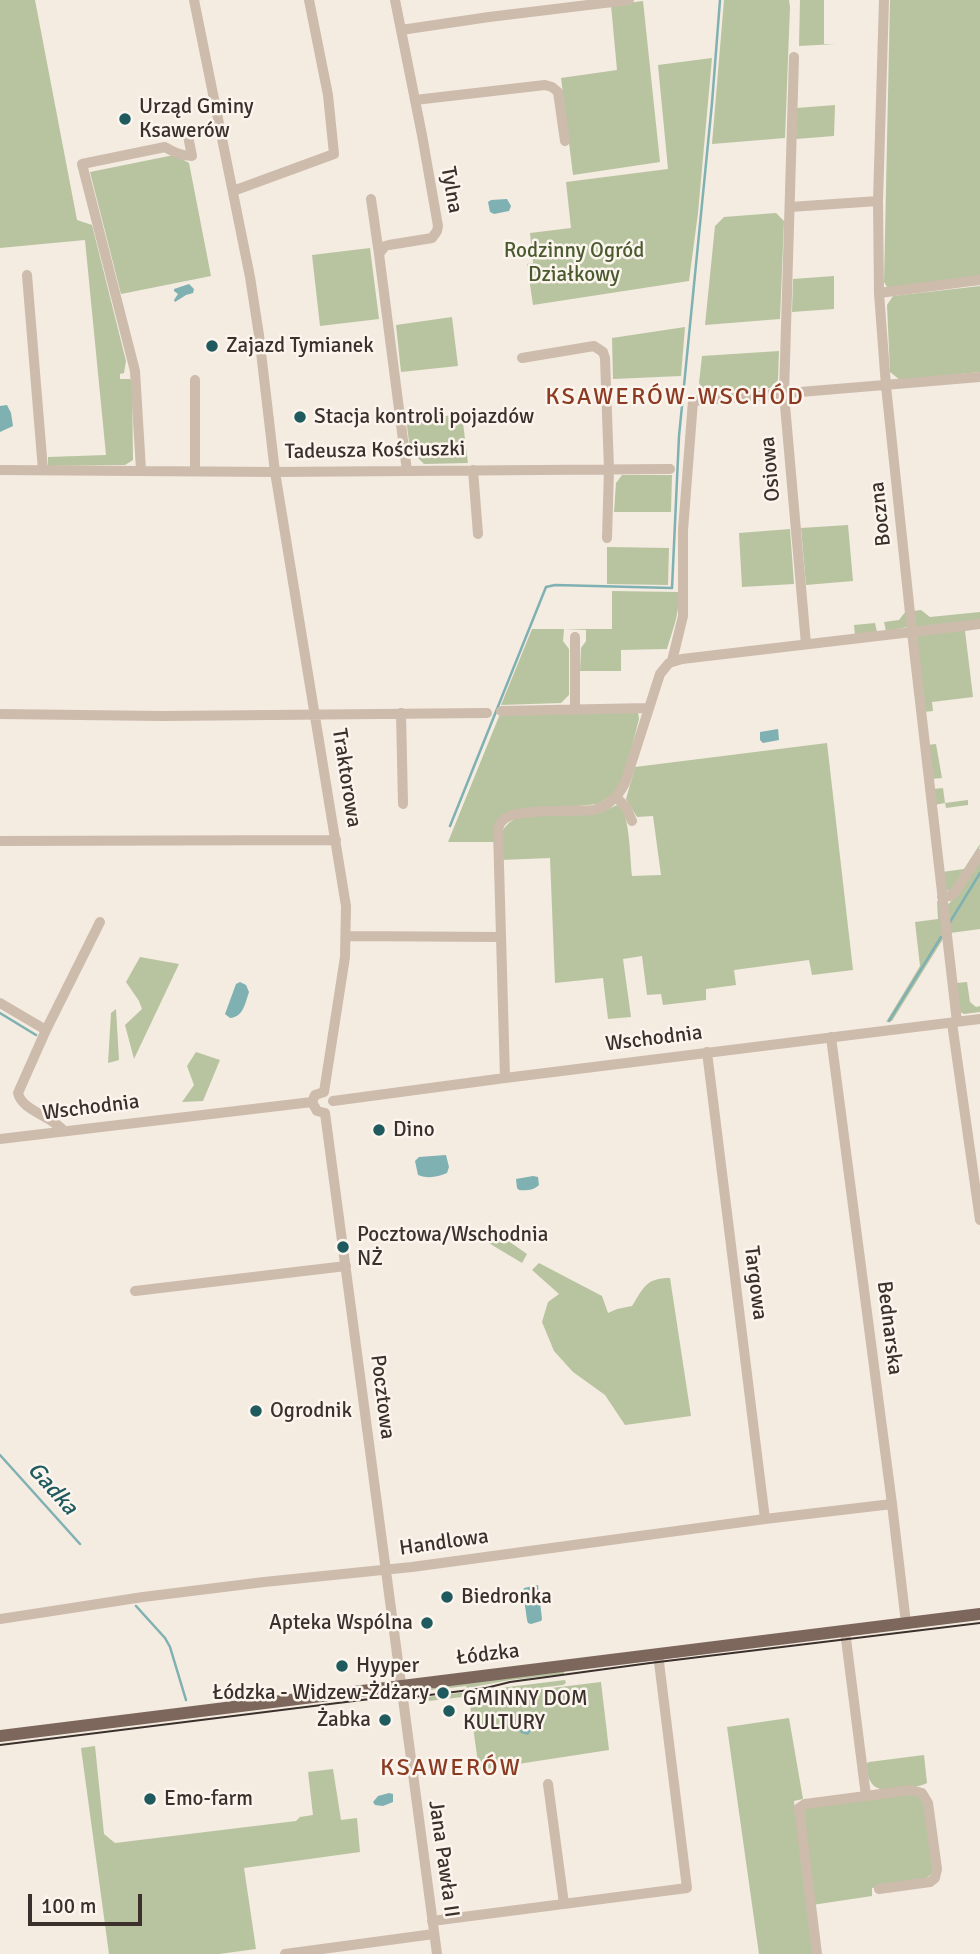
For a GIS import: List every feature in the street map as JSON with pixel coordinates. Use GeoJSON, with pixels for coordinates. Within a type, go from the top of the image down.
{"type":"FeatureCollection","features":[{"type":"Feature","properties":{"kind":"main road","name":"Łódzka"},"geometry":{"type":"LineString","coordinates":[[0,1736],[980,1614]]}},
{"type":"Feature","properties":{"kind":"street","name":"Traktorowa"},"geometry":{"type":"LineString","coordinates":[[194,0],[252,288],[275,472],[346,906],[345,957],[324,1092]]}},
{"type":"Feature","properties":{"kind":"street"},"geometry":{"type":"LineString","coordinates":[[233,191],[334,155],[328,95],[309,0]]}},
{"type":"Feature","properties":{"kind":"street","name":"Tylna"},"geometry":{"type":"LineString","coordinates":[[379,254],[385,246],[429,239],[435,236],[437,231],[395,0]]}},
{"type":"Feature","properties":{"kind":"street"},"geometry":{"type":"LineString","coordinates":[[401,30],[629,0]]}},
{"type":"Feature","properties":{"kind":"street","name":"Boczna"},"geometry":{"type":"LineString","coordinates":[[884,0],[878,201],[879,293],[886,386],[955,1022],[980,1220]]}},
{"type":"Feature","properties":{"kind":"street","name":"Osiowa"},"geometry":{"type":"LineString","coordinates":[[794,57],[784,394],[806,644]]}},
{"type":"Feature","properties":{"kind":"street"},"geometry":{"type":"LineString","coordinates":[[415,100],[545,85],[558,92],[565,141]]}},
{"type":"Feature","properties":{"kind":"street"},"geometry":{"type":"LineString","coordinates":[[141,470],[135,371],[82,164],[165,147],[176,153],[192,156],[188,136]]}},
{"type":"Feature","properties":{"kind":"street"},"geometry":{"type":"LineString","coordinates":[[371,199],[407,471]]}},
{"type":"Feature","properties":{"kind":"street"},"geometry":{"type":"LineString","coordinates":[[790,207],[878,201]]}},
{"type":"Feature","properties":{"kind":"street"},"geometry":{"type":"LineString","coordinates":[[26,275],[43,470]]}},
{"type":"Feature","properties":{"kind":"street"},"geometry":{"type":"LineString","coordinates":[[879,293],[980,280]]}},
{"type":"Feature","properties":{"kind":"street"},"geometry":{"type":"LineString","coordinates":[[523,358],[594,346],[603,352],[609,469],[607,538]]}},
{"type":"Feature","properties":{"kind":"street"},"geometry":{"type":"LineString","coordinates":[[672,661],[683,616],[683,530],[693,401],[980,378]]}},
{"type":"Feature","properties":{"kind":"street"},"geometry":{"type":"LineString","coordinates":[[195,380],[195,470]]}},
{"type":"Feature","properties":{"kind":"street","name":"Tadeusza Kościuszki"},"geometry":{"type":"LineString","coordinates":[[0,470],[275,472],[670,468]]}},
{"type":"Feature","properties":{"kind":"street"},"geometry":{"type":"LineString","coordinates":[[473,470],[478,534]]}},
{"type":"Feature","properties":{"kind":"street"},"geometry":{"type":"LineString","coordinates":[[505,1077],[498,830],[502,820],[524,813],[594,810],[616,797],[625,783],[660,674],[672,661],[980,624]]}},
{"type":"Feature","properties":{"kind":"street"},"geometry":{"type":"LineString","coordinates":[[575,637],[575,709]]}},
{"type":"Feature","properties":{"kind":"street"},"geometry":{"type":"LineString","coordinates":[[501,711],[649,708]]}},
{"type":"Feature","properties":{"kind":"street"},"geometry":{"type":"LineString","coordinates":[[401,713],[403,804]]}},
{"type":"Feature","properties":{"kind":"street"},"geometry":{"type":"LineString","coordinates":[[0,714],[487,713]]}},
{"type":"Feature","properties":{"kind":"street"},"geometry":{"type":"LineString","coordinates":[[616,797],[626,807],[632,821]]}},
{"type":"Feature","properties":{"kind":"street"},"geometry":{"type":"LineString","coordinates":[[0,841],[336,840]]}},
{"type":"Feature","properties":{"kind":"street"},"geometry":{"type":"LineString","coordinates":[[942,897],[955,892],[980,854]]}},
{"type":"Feature","properties":{"kind":"street"},"geometry":{"type":"LineString","coordinates":[[65,1131],[57,1123],[23,1104],[18,1097],[19,1088],[100,922]]}},
{"type":"Feature","properties":{"kind":"street"},"geometry":{"type":"LineString","coordinates":[[347,936],[500,937]]}},
{"type":"Feature","properties":{"kind":"street"},"geometry":{"type":"LineString","coordinates":[[0,1003],[46,1030]]}},
{"type":"Feature","properties":{"kind":"street","name":"Wschodnia"},"geometry":{"type":"LineString","coordinates":[[333,1101],[505,1077],[980,1019]]}},
{"type":"Feature","properties":{"kind":"street","name":"Bednarska"},"geometry":{"type":"LineString","coordinates":[[831,1037],[906,1623]]}},
{"type":"Feature","properties":{"kind":"street","name":"Targowa"},"geometry":{"type":"LineString","coordinates":[[707,1052],[765,1519]]}},
{"type":"Feature","properties":{"kind":"street"},"geometry":{"type":"LineString","coordinates":[[324,1092],[330,1094],[333,1101],[332,1108],[325,1113],[317,1111],[312,1102],[315,1095],[324,1092]]}},
{"type":"Feature","properties":{"kind":"street","name":"Wschodnia"},"geometry":{"type":"LineString","coordinates":[[0,1139],[312,1102]]}},
{"type":"Feature","properties":{"kind":"street","name":"Pocztowa"},"geometry":{"type":"LineString","coordinates":[[325,1113],[401,1686]]}},
{"type":"Feature","properties":{"kind":"street"},"geometry":{"type":"LineString","coordinates":[[135,1291],[346,1266]]}},
{"type":"Feature","properties":{"kind":"street","name":"Handlowa"},"geometry":{"type":"LineString","coordinates":[[0,1619],[143,1597],[385,1570],[892,1504]]}},
{"type":"Feature","properties":{"kind":"street"},"geometry":{"type":"LineString","coordinates":[[845,1631],[866,1796]]}},
{"type":"Feature","properties":{"kind":"street"},"geometry":{"type":"LineString","coordinates":[[432,1921],[687,1888],[658,1654]]}},
{"type":"Feature","properties":{"kind":"street","name":"Jana Pawła II"},"geometry":{"type":"LineString","coordinates":[[401,1686],[437,1954]]}},
{"type":"Feature","properties":{"kind":"street"},"geometry":{"type":"LineString","coordinates":[[548,1784],[564,1904]]}},
{"type":"Feature","properties":{"kind":"street"},"geometry":{"type":"LineString","coordinates":[[817,1954],[799,1808],[805,1804],[866,1796],[917,1791],[922,1793],[928,1803],[937,1868],[935,1878],[925,1883],[879,1889]]}},
{"type":"Feature","properties":{"kind":"street"},"geometry":{"type":"LineString","coordinates":[[285,1954],[323,1952],[434,1934]]}},
{"type":"Feature","properties":{"kind":"green space"},"geometry":{"type":"Polygon","coordinates":[[[0,0],[35,0],[77,220],[92,225],[126,361],[120,379],[130,379],[132,382],[133,460],[125,465],[48,466],[48,457],[106,455],[85,240],[0,248],[0,0]]]}},
{"type":"Feature","properties":{"kind":"green space"},"geometry":{"type":"Polygon","coordinates":[[[724,0],[789,0],[785,138],[712,144],[724,0]]]}},
{"type":"Feature","properties":{"kind":"green space"},"geometry":{"type":"Polygon","coordinates":[[[800,0],[824,0],[824,44],[836,44],[799,46],[800,0]]]}},
{"type":"Feature","properties":{"kind":"green space"},"geometry":{"type":"Polygon","coordinates":[[[890,0],[980,0],[980,277],[891,288],[884,282],[890,0]]]}},
{"type":"Feature","properties":{"kind":"green space"},"geometry":{"type":"Polygon","coordinates":[[[643,1],[660,162],[573,175],[561,78],[617,70],[611,5],[643,1]]]}},
{"type":"Feature","properties":{"kind":"green space","name":"Rodzinny Ogród Działkowy"},"geometry":{"type":"Polygon","coordinates":[[[712,58],[689,281],[533,305],[527,264],[533,263],[530,233],[571,228],[566,182],[668,169],[658,65],[712,58]]]}},
{"type":"Feature","properties":{"kind":"green space"},"geometry":{"type":"Polygon","coordinates":[[[835,105],[834,136],[796,139],[797,108],[835,105]]]}},
{"type":"Feature","properties":{"kind":"green space"},"geometry":{"type":"Polygon","coordinates":[[[174,155],[189,163],[211,276],[121,294],[90,172],[174,155]]]}},
{"type":"Feature","properties":{"kind":"green space"},"geometry":{"type":"Polygon","coordinates":[[[776,213],[784,221],[780,319],[705,325],[715,226],[724,217],[776,213]]]}},
{"type":"Feature","properties":{"kind":"green space"},"geometry":{"type":"Polygon","coordinates":[[[370,248],[379,319],[320,326],[312,255],[370,248]]]}},
{"type":"Feature","properties":{"kind":"green space"},"geometry":{"type":"Polygon","coordinates":[[[834,276],[834,309],[792,312],[793,279],[834,276]]]}},
{"type":"Feature","properties":{"kind":"green space"},"geometry":{"type":"Polygon","coordinates":[[[980,286],[980,372],[900,380],[890,372],[887,305],[893,296],[980,286]]]}},
{"type":"Feature","properties":{"kind":"green space"},"geometry":{"type":"Polygon","coordinates":[[[452,317],[458,366],[401,372],[396,325],[452,317]]]}},
{"type":"Feature","properties":{"kind":"green space"},"geometry":{"type":"Polygon","coordinates":[[[685,327],[681,376],[613,379],[612,338],[685,327]]]}},
{"type":"Feature","properties":{"kind":"green space"},"geometry":{"type":"Polygon","coordinates":[[[779,351],[778,380],[770,388],[705,393],[699,383],[702,356],[779,351]]]}},
{"type":"Feature","properties":{"kind":"green space"},"geometry":{"type":"Polygon","coordinates":[[[462,415],[468,463],[424,464],[410,450],[406,418],[462,415]]]}},
{"type":"Feature","properties":{"kind":"green space"},"geometry":{"type":"Polygon","coordinates":[[[622,475],[672,475],[671,512],[614,512],[616,483],[622,475]]]}},
{"type":"Feature","properties":{"kind":"green space"},"geometry":{"type":"Polygon","coordinates":[[[848,525],[853,581],[806,585],[801,528],[848,525]]]}},
{"type":"Feature","properties":{"kind":"green space"},"geometry":{"type":"Polygon","coordinates":[[[790,529],[794,584],[742,587],[739,533],[790,529]]]}},
{"type":"Feature","properties":{"kind":"green space"},"geometry":{"type":"Polygon","coordinates":[[[607,547],[669,548],[668,585],[607,584],[607,547]]]}},
{"type":"Feature","properties":{"kind":"green space"},"geometry":{"type":"Polygon","coordinates":[[[612,591],[678,592],[677,613],[667,649],[621,650],[621,671],[580,671],[581,648],[586,641],[586,630],[564,629],[612,629],[612,591]]]}},
{"type":"Feature","properties":{"kind":"green space"},"geometry":{"type":"Polygon","coordinates":[[[921,610],[930,617],[980,612],[980,622],[918,628],[913,611],[921,610]]]}},
{"type":"Feature","properties":{"kind":"green space"},"geometry":{"type":"Polygon","coordinates":[[[906,611],[908,627],[886,631],[884,622],[899,620],[906,611]]]}},
{"type":"Feature","properties":{"kind":"green space"},"geometry":{"type":"Polygon","coordinates":[[[875,623],[877,632],[855,635],[854,625],[875,623]]]}},
{"type":"Feature","properties":{"kind":"green space"},"geometry":{"type":"Polygon","coordinates":[[[532,629],[564,629],[563,641],[569,649],[569,695],[561,703],[501,705],[532,629]]]}},
{"type":"Feature","properties":{"kind":"green space"},"geometry":{"type":"Polygon","coordinates":[[[970,630],[965,631],[973,697],[932,702],[933,711],[924,712],[917,636],[970,630]]]}},
{"type":"Feature","properties":{"kind":"green space"},"geometry":{"type":"Polygon","coordinates":[[[638,712],[639,719],[624,777],[617,792],[598,804],[506,813],[494,842],[448,842],[500,714],[638,712]]]}},
{"type":"Feature","properties":{"kind":"green space"},"geometry":{"type":"Polygon","coordinates":[[[827,743],[853,970],[812,975],[809,960],[734,970],[736,985],[706,989],[706,1000],[663,1005],[661,994],[647,995],[642,956],[623,959],[631,1017],[608,1019],[603,978],[555,983],[550,858],[501,860],[501,839],[503,829],[507,825],[519,817],[604,811],[619,804],[627,827],[632,876],[661,875],[653,816],[637,817],[626,799],[635,767],[827,743]]]}},
{"type":"Feature","properties":{"kind":"green space"},"geometry":{"type":"Polygon","coordinates":[[[936,744],[942,778],[931,779],[927,745],[936,744]]]}},
{"type":"Feature","properties":{"kind":"green space"},"geometry":{"type":"Polygon","coordinates":[[[943,788],[945,803],[934,805],[933,789],[943,788]]]}},
{"type":"Feature","properties":{"kind":"green space"},"geometry":{"type":"Polygon","coordinates":[[[968,800],[968,805],[946,808],[945,803],[968,800]]]}},
{"type":"Feature","properties":{"kind":"green space"},"geometry":{"type":"Polygon","coordinates":[[[980,844],[968,869],[950,891],[945,890],[942,872],[964,869],[980,844]]]}},
{"type":"Feature","properties":{"kind":"green space"},"geometry":{"type":"Polygon","coordinates":[[[980,860],[980,929],[950,933],[946,907],[980,860]]]}},
{"type":"Feature","properties":{"kind":"green space"},"geometry":{"type":"Polygon","coordinates":[[[937,901],[943,939],[892,1021],[886,1022],[920,966],[915,922],[938,919],[937,901]]]}},
{"type":"Feature","properties":{"kind":"green space"},"geometry":{"type":"Polygon","coordinates":[[[140,957],[179,964],[134,1059],[125,1025],[142,1009],[126,982],[140,957]]]}},
{"type":"Feature","properties":{"kind":"green space"},"geometry":{"type":"Polygon","coordinates":[[[967,982],[970,1002],[976,1007],[980,1006],[980,1012],[960,1012],[956,983],[967,982]]]}},
{"type":"Feature","properties":{"kind":"green space"},"geometry":{"type":"Polygon","coordinates":[[[116,1009],[119,1060],[108,1063],[111,1013],[116,1009]]]}},
{"type":"Feature","properties":{"kind":"green space"},"geometry":{"type":"Polygon","coordinates":[[[196,1052],[220,1060],[203,1101],[182,1102],[194,1085],[187,1066],[196,1052]]]}},
{"type":"Feature","properties":{"kind":"green space"},"geometry":{"type":"Polygon","coordinates":[[[497,1233],[527,1254],[522,1263],[477,1236],[497,1233]]]}},
{"type":"Feature","properties":{"kind":"green space"},"geometry":{"type":"Polygon","coordinates":[[[539,1263],[602,1296],[608,1313],[632,1306],[651,1282],[670,1278],[691,1416],[625,1425],[605,1395],[573,1372],[554,1351],[542,1322],[548,1302],[559,1294],[532,1270],[539,1263]]]}},
{"type":"Feature","properties":{"kind":"green space"},"geometry":{"type":"Polygon","coordinates":[[[564,1671],[564,1674],[426,1691],[426,1688],[564,1671]]]}},
{"type":"Feature","properties":{"kind":"green space"},"geometry":{"type":"Polygon","coordinates":[[[565,1680],[563,1685],[429,1701],[427,1697],[565,1680]]]}},
{"type":"Feature","properties":{"kind":"green space"},"geometry":{"type":"Polygon","coordinates":[[[601,1682],[609,1750],[479,1770],[469,1698],[601,1682]]]}},
{"type":"Feature","properties":{"kind":"green space"},"geometry":{"type":"Polygon","coordinates":[[[789,1718],[803,1799],[794,1801],[814,1954],[759,1954],[727,1727],[789,1718]]]}},
{"type":"Feature","properties":{"kind":"green space"},"geometry":{"type":"Polygon","coordinates":[[[95,1746],[104,1834],[115,1843],[296,1821],[300,1817],[313,1815],[308,1772],[333,1769],[341,1820],[357,1818],[360,1852],[244,1868],[256,1949],[219,1954],[109,1954],[81,1748],[95,1746]]]}},
{"type":"Feature","properties":{"kind":"green space"},"geometry":{"type":"Polygon","coordinates":[[[924,1755],[925,1784],[886,1790],[876,1787],[869,1779],[865,1764],[869,1762],[924,1755]]]}},
{"type":"Feature","properties":{"kind":"green space"},"geometry":{"type":"Polygon","coordinates":[[[907,1793],[919,1796],[925,1804],[933,1866],[931,1874],[924,1879],[902,1885],[872,1888],[872,1896],[812,1905],[803,1811],[806,1808],[907,1793]]]}},
{"type":"Feature","properties":{"kind":"water"},"geometry":{"type":"Polygon","coordinates":[[[507,199],[511,206],[509,211],[494,214],[490,212],[488,202],[507,199]]]}},
{"type":"Feature","properties":{"kind":"water"},"geometry":{"type":"Polygon","coordinates":[[[189,284],[194,289],[193,293],[175,302],[178,294],[174,289],[189,284]]]}},
{"type":"Feature","properties":{"kind":"water"},"geometry":{"type":"Polygon","coordinates":[[[7,405],[13,426],[0,432],[0,406],[7,405]]]}},
{"type":"Feature","properties":{"kind":"water"},"geometry":{"type":"Polygon","coordinates":[[[778,729],[779,740],[763,743],[760,740],[760,732],[778,729]]]}},
{"type":"Feature","properties":{"kind":"water"},"geometry":{"type":"Polygon","coordinates":[[[240,982],[246,985],[249,992],[241,1012],[230,1018],[225,1014],[236,984],[240,982]]]}},
{"type":"Feature","properties":{"kind":"water"},"geometry":{"type":"Polygon","coordinates":[[[446,1155],[449,1167],[447,1173],[433,1177],[418,1175],[415,1161],[419,1157],[446,1155]]]}},
{"type":"Feature","properties":{"kind":"water"},"geometry":{"type":"Polygon","coordinates":[[[538,1177],[537,1187],[527,1190],[517,1188],[516,1179],[538,1177]]]}},
{"type":"Feature","properties":{"kind":"water"},"geometry":{"type":"Polygon","coordinates":[[[538,1585],[542,1619],[531,1624],[527,1620],[523,1591],[524,1588],[538,1585]]]}},
{"type":"Feature","properties":{"kind":"water"},"geometry":{"type":"Polygon","coordinates":[[[534,1715],[538,1720],[528,1735],[521,1733],[518,1729],[520,1723],[534,1715]]]}},
{"type":"Feature","properties":{"kind":"water"},"geometry":{"type":"Polygon","coordinates":[[[393,1794],[393,1802],[383,1806],[375,1805],[373,1802],[378,1796],[393,1794]]]}},
{"type":"Feature","properties":{"kind":"waterway"},"geometry":{"type":"LineString","coordinates":[[450,826],[546,587],[672,588],[679,436],[720,0]]}},
{"type":"Feature","properties":{"kind":"waterway"},"geometry":{"type":"LineString","coordinates":[[950,922],[980,873]]}},
{"type":"Feature","properties":{"kind":"waterway"},"geometry":{"type":"LineString","coordinates":[[889,1021],[941,937]]}},
{"type":"Feature","properties":{"kind":"waterway"},"geometry":{"type":"LineString","coordinates":[[0,1013],[36,1035]]}},
{"type":"Feature","properties":{"kind":"waterway","name":"Gadka"},"geometry":{"type":"LineString","coordinates":[[0,1455],[80,1544]]}},
{"type":"Feature","properties":{"kind":"waterway","name":"Gadka"},"geometry":{"type":"LineString","coordinates":[[136,1606],[170,1647],[186,1700]]}},
{"type":"Feature","properties":{"kind":"tram line"},"geometry":{"type":"LineString","coordinates":[[0,1745],[370,1699],[397,1699],[486,1688],[510,1682],[650,1663],[980,1623]]}},
{"type":"Feature","properties":{"kind":"place","name":"Urząd Gminy Ksawerów"},"geometry":{"type":"Point","coordinates":[125,119]}},
{"type":"Feature","properties":{"kind":"place","name":"Zajazd Tymianek"},"geometry":{"type":"Point","coordinates":[212,346]}},
{"type":"Feature","properties":{"kind":"place","name":"Stacja kontroli pojazdów"},"geometry":{"type":"Point","coordinates":[300,417]}},
{"type":"Feature","properties":{"kind":"place","name":"Dino"},"geometry":{"type":"Point","coordinates":[379,1130]}},
{"type":"Feature","properties":{"kind":"place","name":"Pocztowa/Wschodnia NŻ"},"geometry":{"type":"Point","coordinates":[343,1247]}},
{"type":"Feature","properties":{"kind":"place","name":"Ogrodnik"},"geometry":{"type":"Point","coordinates":[256,1411]}},
{"type":"Feature","properties":{"kind":"place","name":"Biedronka"},"geometry":{"type":"Point","coordinates":[447,1597]}},
{"type":"Feature","properties":{"kind":"place","name":"Apteka Wspólna"},"geometry":{"type":"Point","coordinates":[427,1623]}},
{"type":"Feature","properties":{"kind":"place","name":"Hyyper"},"geometry":{"type":"Point","coordinates":[342,1666]}},
{"type":"Feature","properties":{"kind":"place","name":"Łódzka - Widzew-Żdżary"},"geometry":{"type":"Point","coordinates":[443,1693]}},
{"type":"Feature","properties":{"kind":"place","name":"GMINNY DOM KULTURY"},"geometry":{"type":"Point","coordinates":[449,1711]}},
{"type":"Feature","properties":{"kind":"place","name":"Żabka"},"geometry":{"type":"Point","coordinates":[385,1720]}},
{"type":"Feature","properties":{"kind":"place","name":"Emo-farm"},"geometry":{"type":"Point","coordinates":[150,1799]}},
{"type":"Feature","properties":{"kind":"district","name":"KSAWERÓW-WSCHÓD"},"geometry":{"type":"Point","coordinates":[675,398]}},
{"type":"Feature","properties":{"kind":"district","name":"KSAWERÓW"},"geometry":{"type":"Point","coordinates":[451,1769]}}]}
